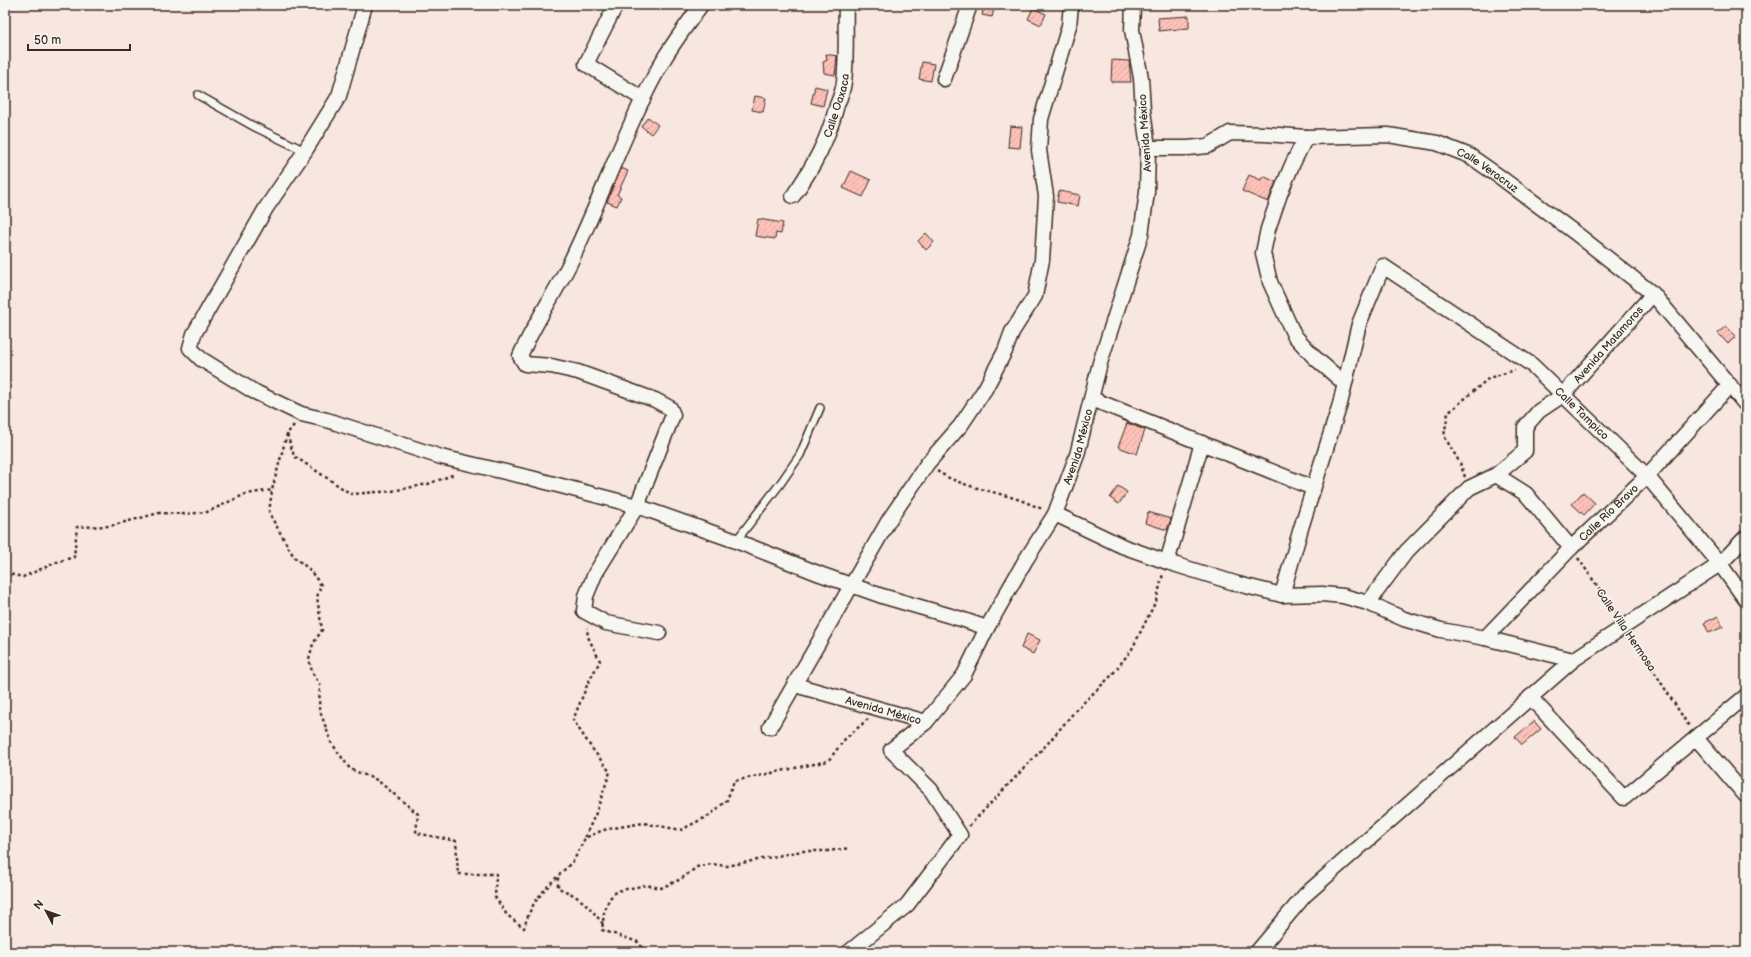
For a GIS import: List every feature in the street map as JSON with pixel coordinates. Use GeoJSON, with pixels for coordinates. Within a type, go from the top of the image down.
{"type":"FeatureCollection","features":[{"type":"Feature","properties":{"kind":"street"},"geometry":{"type":"LineString","coordinates":[[365,5],[339,96],[305,151],[266,208],[194,334],[190,348],[201,359],[253,391],[301,414],[327,420],[441,457],[531,478],[637,506],[736,541],[882,596],[987,628]]}},
{"type":"Feature","properties":{"kind":"street"},"geometry":{"type":"LineString","coordinates":[[616,5],[586,64],[643,99]]}},
{"type":"Feature","properties":{"kind":"street"},"geometry":{"type":"LineString","coordinates":[[659,633],[606,623],[584,611],[586,596],[596,574],[637,506],[673,415],[670,408],[655,400],[578,372],[551,366],[526,364],[520,356],[528,337],[570,263],[608,174],[643,99],[666,56],[701,5]]}},
{"type":"Feature","properties":{"kind":"street","name":"Calle Oaxaca"},"geometry":{"type":"LineString","coordinates":[[794,196],[824,146],[832,124],[843,84],[846,48],[846,5]]}},
{"type":"Feature","properties":{"kind":"street"},"geometry":{"type":"LineString","coordinates":[[944,80],[970,5]]}},
{"type":"Feature","properties":{"kind":"street"},"geometry":{"type":"LineString","coordinates":[[770,727],[889,520],[927,464],[961,425],[985,389],[1005,350],[1012,332],[1035,296],[1042,260],[1046,196],[1040,150],[1042,119],[1069,26],[1071,5]]}},
{"type":"Feature","properties":{"kind":"street","name":"Avenida México"},"geometry":{"type":"LineString","coordinates":[[795,685],[926,722],[964,675],[987,628],[1025,561],[1055,514],[1077,455],[1100,363],[1141,235],[1147,192],[1148,148],[1141,78],[1132,30],[1133,5]]}},
{"type":"Feature","properties":{"kind":"street","name":"Calle Veracruz"},"geometry":{"type":"LineString","coordinates":[[1148,148],[1188,148],[1208,146],[1230,133],[1306,137],[1388,135],[1437,143],[1470,156],[1500,176],[1626,271],[1653,294],[1746,405]]}},
{"type":"Feature","properties":{"kind":"street"},"geometry":{"type":"LineString","coordinates":[[1282,595],[1313,488],[1340,404],[1344,383],[1314,357],[1294,335],[1270,282],[1263,253],[1268,229],[1280,194],[1306,137]]}},
{"type":"Feature","properties":{"kind":"street","name":"Calle Tampico"},"geometry":{"type":"LineString","coordinates":[[1344,383],[1359,324],[1383,266],[1532,365],[1647,476],[1720,564],[1746,600]]}},
{"type":"Feature","properties":{"kind":"street","name":"Avenida Matamoros"},"geometry":{"type":"LineString","coordinates":[[1496,475],[1525,451],[1525,427],[1539,411],[1564,395],[1653,294]]}},
{"type":"Feature","properties":{"kind":"street","name":"Calle Río Bravo"},"geometry":{"type":"LineString","coordinates":[[1485,638],[1571,548],[1647,476],[1730,385]]}},
{"type":"Feature","properties":{"kind":"street"},"geometry":{"type":"LineString","coordinates":[[1092,399],[1313,488]]}},
{"type":"Feature","properties":{"kind":"street"},"geometry":{"type":"LineString","coordinates":[[1167,562],[1202,443]]}},
{"type":"Feature","properties":{"kind":"street"},"geometry":{"type":"LineString","coordinates":[[1368,603],[1406,552],[1469,488],[1496,475],[1526,494],[1571,548]]}},
{"type":"Feature","properties":{"kind":"street"},"geometry":{"type":"LineString","coordinates":[[1055,514],[1122,546],[1238,584],[1282,595],[1322,594],[1343,596],[1368,603],[1404,619],[1440,630],[1485,638],[1573,660]]}},
{"type":"Feature","properties":{"kind":"street"},"geometry":{"type":"LineString","coordinates":[[1257,952],[1305,895],[1573,660],[1720,564],[1746,537]]}},
{"type":"Feature","properties":{"kind":"street"},"geometry":{"type":"LineString","coordinates":[[1530,697],[1624,798],[1746,696]]}},
{"type":"Feature","properties":{"kind":"street"},"geometry":{"type":"LineString","coordinates":[[849,952],[907,905],[960,835],[931,790],[891,750],[926,722]]}},
{"type":"Feature","properties":{"kind":"street"},"geometry":{"type":"LineString","coordinates":[[1696,738],[1746,796]]}},
{"type":"Feature","properties":{"kind":"lane"},"geometry":{"type":"LineString","coordinates":[[198,95],[253,126],[305,151]]}},
{"type":"Feature","properties":{"kind":"lane"},"geometry":{"type":"LineString","coordinates":[[736,541],[780,484],[800,455],[820,408]]}},
{"type":"Feature","properties":{"kind":"path"},"geometry":{"type":"LineString","coordinates":[[1469,488],[1460,463],[1444,436],[1448,413],[1489,378],[1532,365]]}},
{"type":"Feature","properties":{"kind":"path"},"geometry":{"type":"LineString","coordinates":[[301,414],[287,434],[272,490],[269,513],[294,557],[309,569],[321,585],[317,597],[322,630],[313,644],[308,659],[312,672],[320,685],[319,708],[331,742],[350,769],[377,780],[418,814],[416,832],[456,841],[458,874],[496,874],[495,897],[507,916],[524,928],[529,911],[542,892],[574,860],[596,812],[610,772],[573,720],[588,683],[600,661],[588,637],[584,611]]}},
{"type":"Feature","properties":{"kind":"path"},"geometry":{"type":"LineString","coordinates":[[287,434],[294,456],[351,494],[392,491],[428,484],[454,474],[461,476]]}},
{"type":"Feature","properties":{"kind":"path"},"geometry":{"type":"LineString","coordinates":[[927,464],[948,478],[980,489],[1017,499],[1055,514]]}},
{"type":"Feature","properties":{"kind":"path"},"geometry":{"type":"LineString","coordinates":[[5,573],[23,577],[57,562],[74,558],[77,527],[110,526],[159,513],[184,514],[207,512],[246,494],[272,490]]}},
{"type":"Feature","properties":{"kind":"path","name":"Calle Villa Hermosa"},"geometry":{"type":"LineString","coordinates":[[1571,548],[1625,625],[1696,738]]}},
{"type":"Feature","properties":{"kind":"path"},"geometry":{"type":"LineString","coordinates":[[960,835],[1045,747],[1076,710],[1111,676],[1132,649],[1156,601],[1167,562]]}},
{"type":"Feature","properties":{"kind":"path"},"geometry":{"type":"LineString","coordinates":[[585,838],[603,830],[642,823],[681,830],[710,815],[727,800],[734,781],[828,761],[845,739],[880,708]]}},
{"type":"Feature","properties":{"kind":"path"},"geometry":{"type":"LineString","coordinates":[[646,952],[638,942],[602,930],[609,899],[617,891],[646,884],[661,888],[681,879],[697,867],[711,864],[727,866],[802,851],[828,851],[850,848]]}},
{"type":"Feature","properties":{"kind":"path"},"geometry":{"type":"LineString","coordinates":[[558,876],[558,888],[571,893],[588,904],[603,924]]}},
{"type":"Feature","properties":{"kind":"building"},"geometry":{"type":"Polygon","coordinates":[[[984,5],[995,5],[992,17],[982,15],[984,5]]]}},
{"type":"Feature","properties":{"kind":"building"},"geometry":{"type":"Polygon","coordinates":[[[1033,8],[1046,14],[1041,25],[1028,19],[1033,8]]]}},
{"type":"Feature","properties":{"kind":"building"},"geometry":{"type":"Polygon","coordinates":[[[1189,16],[1189,28],[1159,31],[1158,18],[1189,16]]]}},
{"type":"Feature","properties":{"kind":"building"},"geometry":{"type":"Polygon","coordinates":[[[826,54],[837,56],[835,75],[824,73],[823,62],[827,60],[826,54]]]}},
{"type":"Feature","properties":{"kind":"building"},"geometry":{"type":"Polygon","coordinates":[[[1112,60],[1129,61],[1131,82],[1111,82],[1112,60]]]}},
{"type":"Feature","properties":{"kind":"building"},"geometry":{"type":"Polygon","coordinates":[[[922,62],[934,64],[931,81],[919,79],[922,62]]]}},
{"type":"Feature","properties":{"kind":"building"},"geometry":{"type":"Polygon","coordinates":[[[815,86],[827,89],[823,106],[811,103],[815,86]]]}},
{"type":"Feature","properties":{"kind":"building"},"geometry":{"type":"Polygon","coordinates":[[[755,96],[766,98],[763,112],[752,110],[755,96]]]}},
{"type":"Feature","properties":{"kind":"building"},"geometry":{"type":"Polygon","coordinates":[[[648,117],[658,125],[651,134],[641,126],[648,117]]]}},
{"type":"Feature","properties":{"kind":"building"},"geometry":{"type":"Polygon","coordinates":[[[1010,126],[1022,127],[1020,148],[1008,147],[1010,126]]]}},
{"type":"Feature","properties":{"kind":"building"},"geometry":{"type":"Polygon","coordinates":[[[621,168],[628,171],[617,195],[621,197],[617,206],[607,202],[621,168]]]}},
{"type":"Feature","properties":{"kind":"building"},"geometry":{"type":"Polygon","coordinates":[[[851,171],[871,180],[863,197],[843,188],[851,171]]]}},
{"type":"Feature","properties":{"kind":"building"},"geometry":{"type":"Polygon","coordinates":[[[1249,175],[1261,180],[1263,176],[1276,182],[1268,202],[1242,191],[1249,175]]]}},
{"type":"Feature","properties":{"kind":"building"},"geometry":{"type":"Polygon","coordinates":[[[1059,191],[1080,195],[1078,206],[1057,202],[1059,191]]]}},
{"type":"Feature","properties":{"kind":"building"},"geometry":{"type":"Polygon","coordinates":[[[758,219],[783,223],[781,234],[776,233],[775,239],[755,236],[758,219]]]}},
{"type":"Feature","properties":{"kind":"building"},"geometry":{"type":"Polygon","coordinates":[[[926,233],[934,242],[926,250],[918,241],[926,233]]]}},
{"type":"Feature","properties":{"kind":"building"},"geometry":{"type":"Polygon","coordinates":[[[1726,326],[1736,336],[1728,344],[1718,333],[1726,326]]]}},
{"type":"Feature","properties":{"kind":"building"},"geometry":{"type":"Polygon","coordinates":[[[1127,423],[1145,430],[1137,454],[1118,447],[1127,423]]]}},
{"type":"Feature","properties":{"kind":"building"},"geometry":{"type":"Polygon","coordinates":[[[1118,486],[1127,492],[1119,504],[1110,498],[1118,486]]]}},
{"type":"Feature","properties":{"kind":"building"},"geometry":{"type":"Polygon","coordinates":[[[1583,492],[1595,503],[1584,515],[1572,504],[1583,492]]]}},
{"type":"Feature","properties":{"kind":"building"},"geometry":{"type":"Polygon","coordinates":[[[1148,512],[1171,519],[1167,530],[1145,523],[1148,512]]]}},
{"type":"Feature","properties":{"kind":"building"},"geometry":{"type":"Polygon","coordinates":[[[1718,616],[1723,627],[1709,633],[1704,623],[1718,616]]]}},
{"type":"Feature","properties":{"kind":"building"},"geometry":{"type":"Polygon","coordinates":[[[1027,634],[1040,640],[1033,654],[1021,648],[1027,634]]]}},
{"type":"Feature","properties":{"kind":"building"},"geometry":{"type":"Polygon","coordinates":[[[1534,721],[1541,729],[1522,745],[1515,737],[1534,721]]]}}]}
